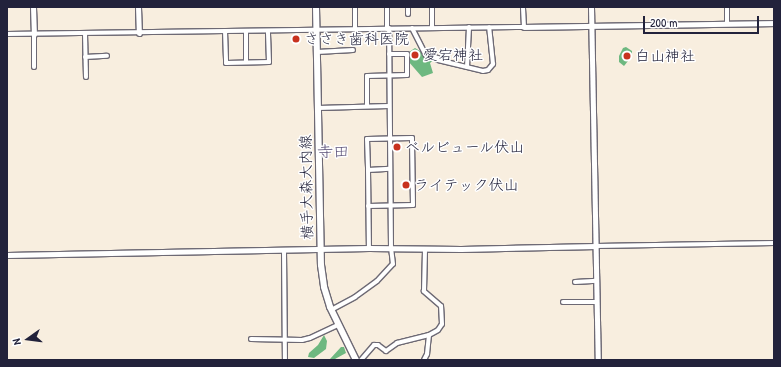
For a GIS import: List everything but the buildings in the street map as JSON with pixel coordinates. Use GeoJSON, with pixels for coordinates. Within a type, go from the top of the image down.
{"type":"FeatureCollection","features":[{"type":"Feature","properties":{"kind":"main road","name":"横手大森大内線"},"geometry":{"type":"LineString","coordinates":[[316,7],[320,249],[324,287],[331,310],[356,360]]}},
{"type":"Feature","properties":{"kind":"street"},"geometry":{"type":"LineString","coordinates":[[33,7],[34,67]]}},
{"type":"Feature","properties":{"kind":"street"},"geometry":{"type":"LineString","coordinates":[[138,7],[139,33]]}},
{"type":"Feature","properties":{"kind":"street"},"geometry":{"type":"LineString","coordinates":[[355,7],[355,29]]}},
{"type":"Feature","properties":{"kind":"street"},"geometry":{"type":"LineString","coordinates":[[331,310],[355,297],[382,275],[392,264],[387,7]]}},
{"type":"Feature","properties":{"kind":"street"},"geometry":{"type":"LineString","coordinates":[[408,7],[408,14]]}},
{"type":"Feature","properties":{"kind":"street"},"geometry":{"type":"LineString","coordinates":[[432,7],[432,28]]}},
{"type":"Feature","properties":{"kind":"street"},"geometry":{"type":"LineString","coordinates":[[523,7],[524,27]]}},
{"type":"Feature","properties":{"kind":"street"},"geometry":{"type":"LineString","coordinates":[[591,7],[598,360]]}},
{"type":"Feature","properties":{"kind":"street"},"geometry":{"type":"LineString","coordinates":[[726,7],[727,23]]}},
{"type":"Feature","properties":{"kind":"street"},"geometry":{"type":"LineString","coordinates":[[7,34],[470,27],[592,27],[774,22]]}},
{"type":"Feature","properties":{"kind":"street"},"geometry":{"type":"LineString","coordinates":[[467,68],[470,27]]}},
{"type":"Feature","properties":{"kind":"street"},"geometry":{"type":"LineString","coordinates":[[412,28],[426,55],[438,58],[438,60],[483,71],[491,68],[493,64],[489,27]]}},
{"type":"Feature","properties":{"kind":"street"},"geometry":{"type":"LineString","coordinates":[[225,31],[226,63],[269,62],[268,31]]}},
{"type":"Feature","properties":{"kind":"street"},"geometry":{"type":"LineString","coordinates":[[246,31],[246,62]]}},
{"type":"Feature","properties":{"kind":"street"},"geometry":{"type":"LineString","coordinates":[[85,33],[86,77]]}},
{"type":"Feature","properties":{"kind":"street"},"geometry":{"type":"LineString","coordinates":[[316,52],[353,50]]}},
{"type":"Feature","properties":{"kind":"street"},"geometry":{"type":"LineString","coordinates":[[368,106],[367,76],[407,75],[407,54],[389,54]]}},
{"type":"Feature","properties":{"kind":"street"},"geometry":{"type":"LineString","coordinates":[[85,57],[107,56]]}},
{"type":"Feature","properties":{"kind":"street"},"geometry":{"type":"LineString","coordinates":[[318,108],[389,106]]}},
{"type":"Feature","properties":{"kind":"street"},"geometry":{"type":"LineString","coordinates":[[368,206],[413,205],[412,138],[367,139],[368,170],[368,206],[369,248]]}},
{"type":"Feature","properties":{"kind":"street"},"geometry":{"type":"LineString","coordinates":[[368,170],[390,169]]}},
{"type":"Feature","properties":{"kind":"street"},"geometry":{"type":"LineString","coordinates":[[7,255],[284,251],[369,248],[425,249],[774,243]]}},
{"type":"Feature","properties":{"kind":"street"},"geometry":{"type":"LineString","coordinates":[[364,359],[374,345],[378,345],[386,351],[397,343],[429,335],[438,330],[442,324],[441,306],[424,291],[425,249]]}},
{"type":"Feature","properties":{"kind":"street"},"geometry":{"type":"LineString","coordinates":[[284,251],[285,360]]}},
{"type":"Feature","properties":{"kind":"street"},"geometry":{"type":"LineString","coordinates":[[575,282],[597,281]]}},
{"type":"Feature","properties":{"kind":"street"},"geometry":{"type":"LineString","coordinates":[[563,302],[597,302]]}},
{"type":"Feature","properties":{"kind":"street"},"geometry":{"type":"LineString","coordinates":[[251,339],[285,338],[302,340],[310,338],[338,325]]}},
{"type":"Feature","properties":{"kind":"street"},"geometry":{"type":"LineString","coordinates":[[424,360],[427,354],[429,335]]}},
{"type":"Feature","properties":{"kind":"green space"},"geometry":{"type":"Polygon","coordinates":[[[626,47],[632,51],[632,56],[624,66],[619,62],[619,56],[623,48],[626,47]]]}},
{"type":"Feature","properties":{"kind":"green space"},"geometry":{"type":"Polygon","coordinates":[[[415,48],[420,51],[429,48],[436,49],[435,59],[430,63],[433,73],[422,77],[408,61],[409,52],[415,48]]]}},
{"type":"Feature","properties":{"kind":"green space"},"geometry":{"type":"Polygon","coordinates":[[[324,335],[327,341],[326,349],[314,358],[308,357],[309,353],[318,345],[324,335]]]}},
{"type":"Feature","properties":{"kind":"green space"},"geometry":{"type":"Polygon","coordinates":[[[341,347],[344,347],[346,353],[335,359],[319,360],[330,359],[341,347]]]}},
{"type":"Feature","properties":{"kind":"place","name":"ささき歯科医院"},"geometry":{"type":"Point","coordinates":[296,39]}},
{"type":"Feature","properties":{"kind":"place","name":"愛宕神社"},"geometry":{"type":"Point","coordinates":[415,55]}},
{"type":"Feature","properties":{"kind":"place","name":"白山神社"},"geometry":{"type":"Point","coordinates":[627,56]}},
{"type":"Feature","properties":{"kind":"place","name":"ベルビュール伏山"},"geometry":{"type":"Point","coordinates":[397,147]}},
{"type":"Feature","properties":{"kind":"place","name":"ライテック伏山"},"geometry":{"type":"Point","coordinates":[406,185]}},
{"type":"Feature","properties":{"kind":"district","name":"寺田"},"geometry":{"type":"Point","coordinates":[333,151]}}]}
